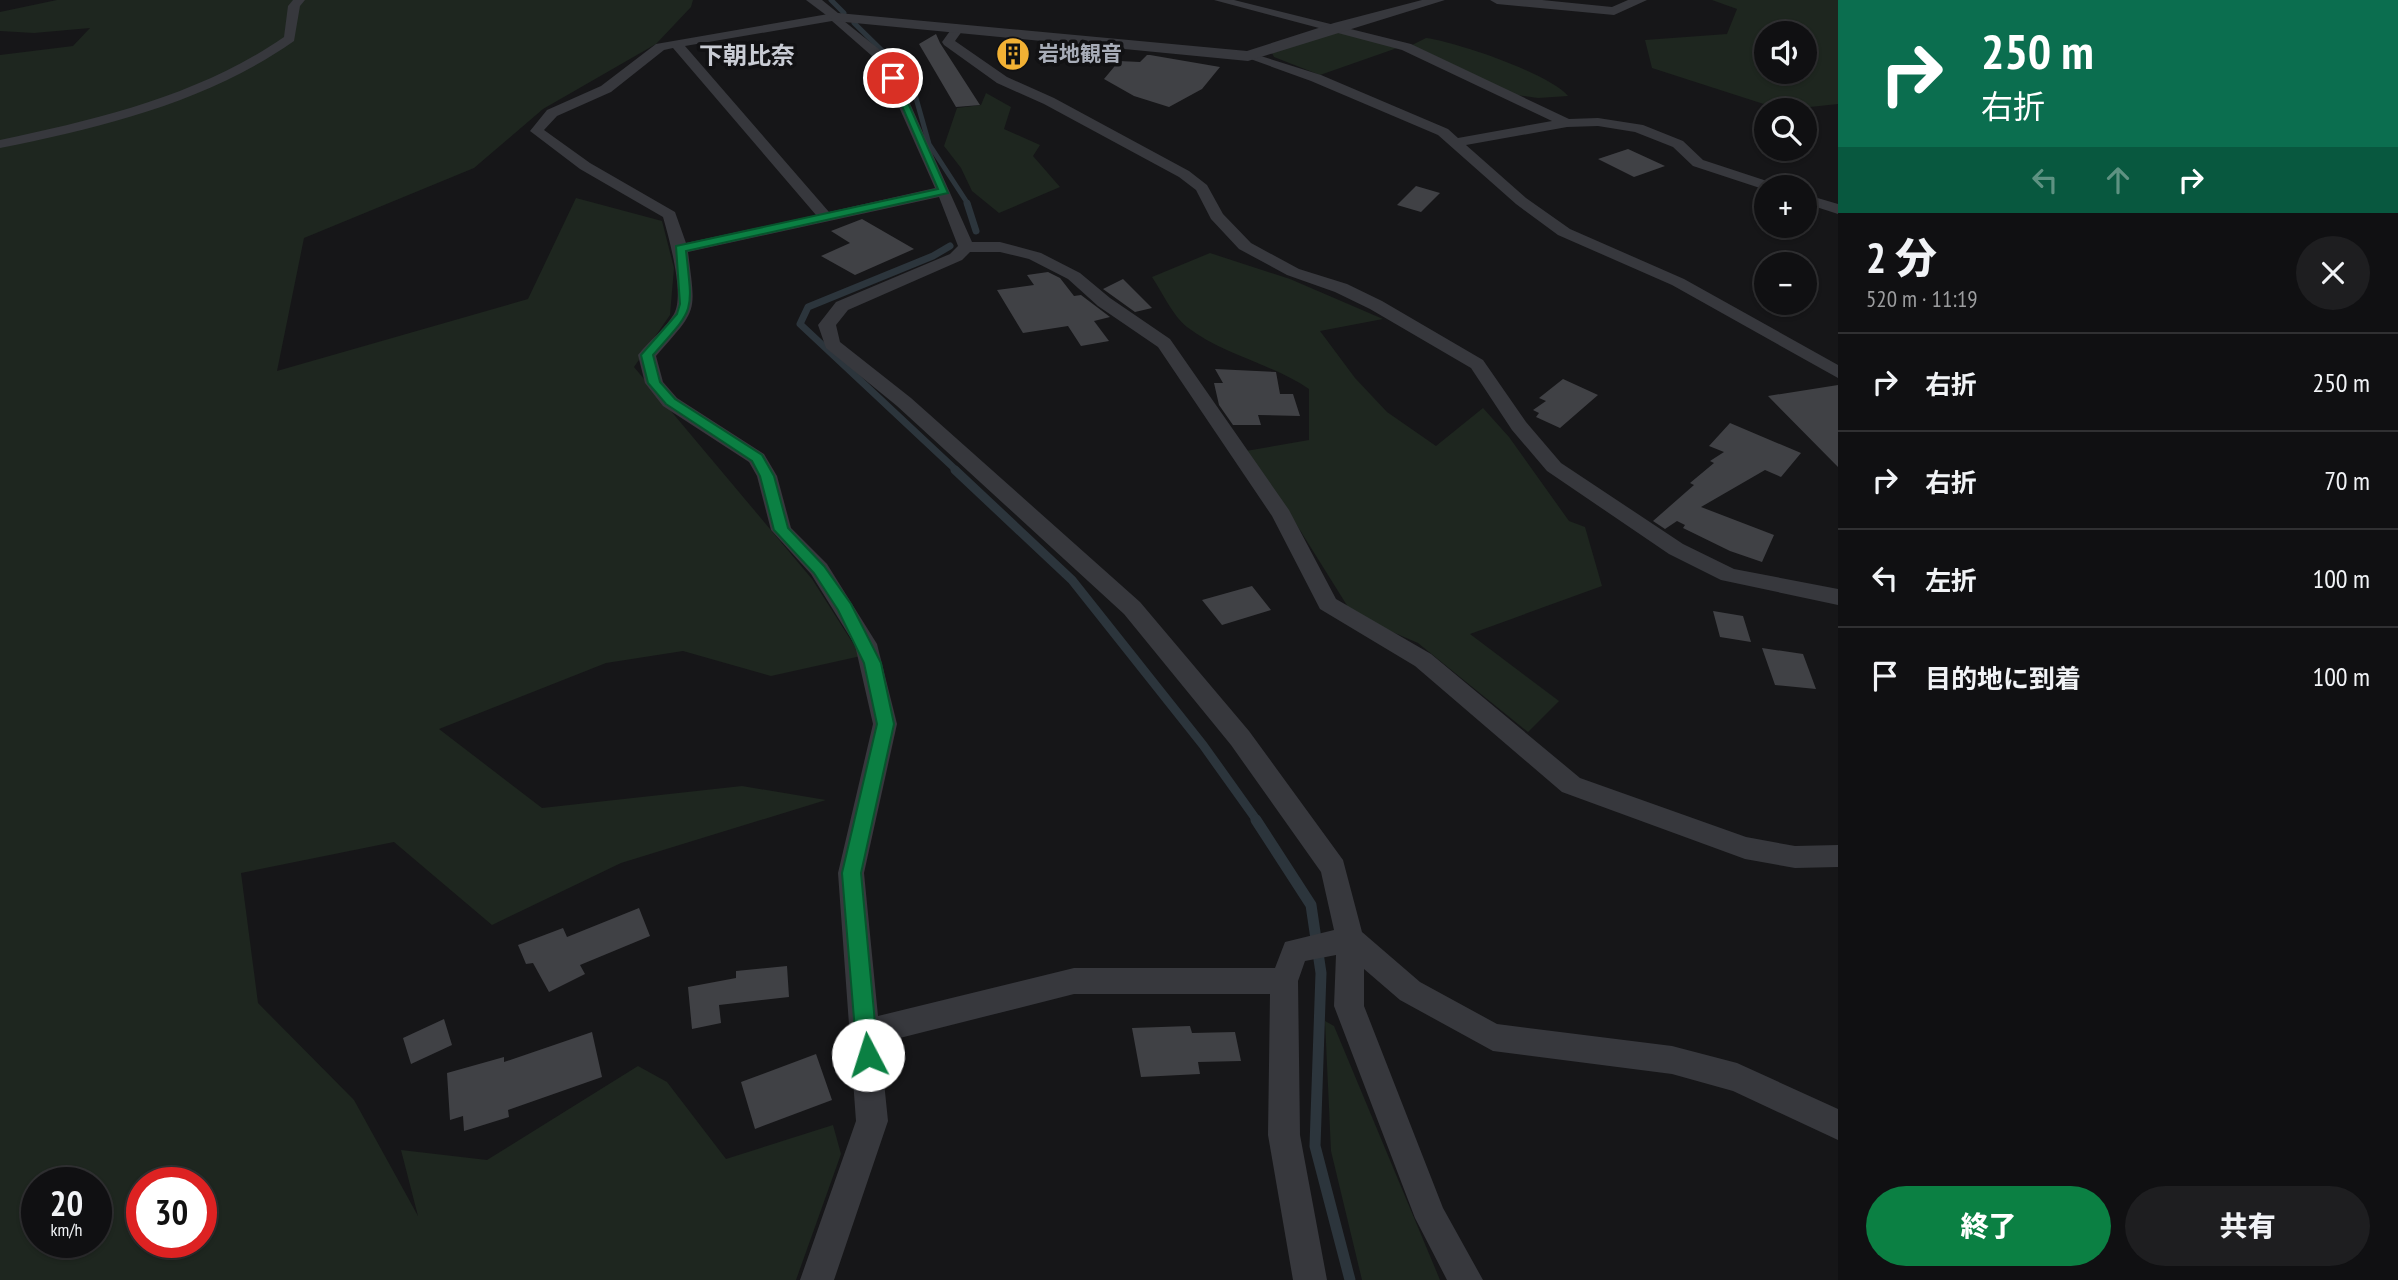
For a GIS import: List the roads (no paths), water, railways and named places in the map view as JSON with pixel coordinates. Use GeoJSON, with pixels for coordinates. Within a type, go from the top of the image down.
{"type":"FeatureCollection","features":[{"type":"Feature","properties":{"kind":"street"},"geometry":{"type":"LineString","coordinates":[[0,144],[105,119],[194,89],[253,65],[290,38],[294,6],[299,0]]}},
{"type":"Feature","properties":{"kind":"street"},"geometry":{"type":"LineString","coordinates":[[813,0],[876,53],[889,70],[967,247]]}},
{"type":"Feature","properties":{"kind":"street"},"geometry":{"type":"LineString","coordinates":[[1220,0],[1275,15],[1339,26],[1434,57],[1492,89],[1567,123]]}},
{"type":"Feature","properties":{"kind":"street"},"geometry":{"type":"LineString","coordinates":[[1248,56],[1339,26],[1438,0]]}},
{"type":"Feature","properties":{"kind":"street"},"geometry":{"type":"LineString","coordinates":[[1497,0],[1614,11],[1640,0]]}},
{"type":"Feature","properties":{"kind":"street"},"geometry":{"type":"LineString","coordinates":[[817,1280],[872,1121],[851,873],[885,724],[873,663],[845,608],[819,569],[781,530],[767,476],[757,458],[670,402],[654,383],[647,355],[682,314],[686,304],[680,249],[670,215],[585,166],[537,131],[552,113],[606,89],[660,47],[834,17],[1248,56],[1316,78],[1443,132],[1521,201],[1564,232],[1689,288],[1769,331],[1838,373]]}},
{"type":"Feature","properties":{"kind":"street"},"geometry":{"type":"LineString","coordinates":[[959,27],[948,42],[1002,80],[1049,101],[1184,174],[1202,188],[1216,216],[1245,246],[1293,272],[1341,288],[1477,364],[1519,426],[1554,467],[1676,549],[1729,575],[1838,597]]}},
{"type":"Feature","properties":{"kind":"street"},"geometry":{"type":"LineString","coordinates":[[676,44],[825,216]]}},
{"type":"Feature","properties":{"kind":"street"},"geometry":{"type":"LineString","coordinates":[[1457,142],[1567,123],[1598,122],[1638,128],[1678,144],[1698,163],[1754,182]]}},
{"type":"Feature","properties":{"kind":"street"},"geometry":{"type":"LineString","coordinates":[[680,249],[944,191]]}},
{"type":"Feature","properties":{"kind":"street"},"geometry":{"type":"LineString","coordinates":[[1817,202],[1838,209]]}},
{"type":"Feature","properties":{"kind":"street"},"geometry":{"type":"LineString","coordinates":[[1466,1280],[1431,1218],[1349,1006],[1350,939],[1334,868],[1240,738],[1132,608],[904,402],[832,344],[827,325],[842,306],[956,257],[967,247],[1000,247],[1035,256],[1074,275],[1104,302],[1164,343],[1282,515],[1328,604],[1423,660],[1571,785],[1745,848],[1795,858],[1838,856]]}},
{"type":"Feature","properties":{"kind":"street"},"geometry":{"type":"LineString","coordinates":[[1310,1280],[1284,1135],[1284,981],[1295,951],[1350,939]]}},
{"type":"Feature","properties":{"kind":"street"},"geometry":{"type":"LineString","coordinates":[[1350,939],[1410,991],[1493,1037],[1672,1060],[1737,1078],[1838,1125]]}},
{"type":"Feature","properties":{"kind":"street"},"geometry":{"type":"LineString","coordinates":[[866,1034],[1074,981],[1284,981]]}},
{"type":"Feature","properties":{"kind":"waterway"},"geometry":{"type":"LineString","coordinates":[[831,0],[844,13]]}},
{"type":"Feature","properties":{"kind":"waterway"},"geometry":{"type":"LineString","coordinates":[[854,23],[904,72],[914,91],[929,144],[968,204]]}},
{"type":"Feature","properties":{"kind":"waterway"},"geometry":{"type":"LineString","coordinates":[[967,203],[976,231]]}},
{"type":"Feature","properties":{"kind":"waterway"},"geometry":{"type":"LineString","coordinates":[[950,246],[933,256],[808,307],[800,324],[957,471]]}},
{"type":"Feature","properties":{"kind":"waterway"},"geometry":{"type":"LineString","coordinates":[[955,470],[1072,580],[1203,745],[1258,822]]}},
{"type":"Feature","properties":{"kind":"waterway"},"geometry":{"type":"LineString","coordinates":[[1256,820],[1311,905],[1321,973],[1315,1146],[1350,1280]]}},
{"type":"Feature","properties":{"kind":"place","name":"岩地観音"},"geometry":{"type":"Point","coordinates":[1013,54]}},
{"type":"Feature","properties":{"kind":"district","name":"下朝比奈"},"geometry":{"type":"Point","coordinates":[747,56]}}]}
